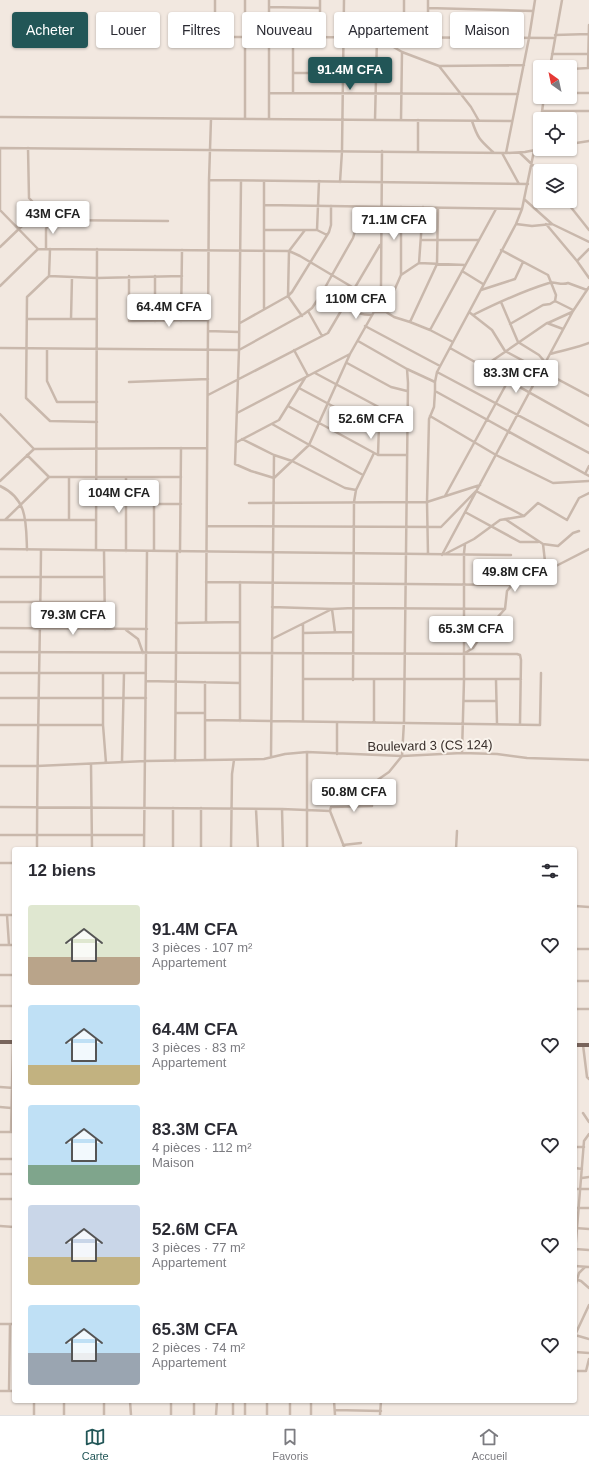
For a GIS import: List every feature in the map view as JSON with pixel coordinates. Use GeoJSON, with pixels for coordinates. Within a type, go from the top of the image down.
{"type":"FeatureCollection","features":[{"type":"Feature","properties":{"kind":"main road"},"geometry":{"type":"LineString","coordinates":[[0,1042],[12,1042]]}},
{"type":"Feature","properties":{"kind":"main road"},"geometry":{"type":"LineString","coordinates":[[577,1045],[589,1045]]}},
{"type":"Feature","properties":{"kind":"street"},"geometry":{"type":"LineString","coordinates":[[215,0],[215,12]]}},
{"type":"Feature","properties":{"kind":"street"},"geometry":{"type":"LineString","coordinates":[[245,0],[245,12]]}},
{"type":"Feature","properties":{"kind":"street"},"geometry":{"type":"LineString","coordinates":[[270,0],[270,12]]}},
{"type":"Feature","properties":{"kind":"street"},"geometry":{"type":"LineString","coordinates":[[320,0],[320,12]]}},
{"type":"Feature","properties":{"kind":"street"},"geometry":{"type":"LineString","coordinates":[[344,0],[344,12]]}},
{"type":"Feature","properties":{"kind":"street"},"geometry":{"type":"LineString","coordinates":[[404,0],[404,12]]}},
{"type":"Feature","properties":{"kind":"street"},"geometry":{"type":"LineString","coordinates":[[428,0],[428,12]]}},
{"type":"Feature","properties":{"kind":"street"},"geometry":{"type":"LineString","coordinates":[[519,184],[504,153],[524,65],[535,0]]}},
{"type":"Feature","properties":{"kind":"street"},"geometry":{"type":"LineString","coordinates":[[551,60],[562,0]]}},
{"type":"Feature","properties":{"kind":"street"},"geometry":{"type":"LineString","coordinates":[[270,7],[320,8]]}},
{"type":"Feature","properties":{"kind":"street"},"geometry":{"type":"LineString","coordinates":[[428,8],[534,11]]}},
{"type":"Feature","properties":{"kind":"street"},"geometry":{"type":"LineString","coordinates":[[577,69],[589,68],[589,25]]}},
{"type":"Feature","properties":{"kind":"street"},"geometry":{"type":"LineString","coordinates":[[556,35],[589,34]]}},
{"type":"Feature","properties":{"kind":"street"},"geometry":{"type":"LineString","coordinates":[[442,38],[555,38]]}},
{"type":"Feature","properties":{"kind":"street"},"geometry":{"type":"LineString","coordinates":[[245,48],[246,119]]}},
{"type":"Feature","properties":{"kind":"street"},"geometry":{"type":"LineString","coordinates":[[270,48],[270,119]]}},
{"type":"Feature","properties":{"kind":"street"},"geometry":{"type":"LineString","coordinates":[[293,48],[293,93]]}},
{"type":"Feature","properties":{"kind":"street"},"geometry":{"type":"LineString","coordinates":[[340,182],[343,120],[344,48]]}},
{"type":"Feature","properties":{"kind":"street"},"geometry":{"type":"LineString","coordinates":[[375,120],[377,48]]}},
{"type":"Feature","properties":{"kind":"street"},"geometry":{"type":"LineString","coordinates":[[395,48],[439,66],[524,65]]}},
{"type":"Feature","properties":{"kind":"street"},"geometry":{"type":"LineString","coordinates":[[401,120],[402,52]]}},
{"type":"Feature","properties":{"kind":"street"},"geometry":{"type":"LineString","coordinates":[[552,54],[589,54]]}},
{"type":"Feature","properties":{"kind":"street"},"geometry":{"type":"LineString","coordinates":[[439,66],[471,106],[479,121]]}},
{"type":"Feature","properties":{"kind":"street"},"geometry":{"type":"LineString","coordinates":[[293,73],[343,73]]}},
{"type":"Feature","properties":{"kind":"street"},"geometry":{"type":"LineString","coordinates":[[270,93],[518,94]]}},
{"type":"Feature","properties":{"kind":"street"},"geometry":{"type":"LineString","coordinates":[[577,93],[589,93]]}},
{"type":"Feature","properties":{"kind":"street"},"geometry":{"type":"LineString","coordinates":[[543,104],[542,111],[589,111]]}},
{"type":"Feature","properties":{"kind":"street"},"geometry":{"type":"LineString","coordinates":[[0,117],[512,121]]}},
{"type":"Feature","properties":{"kind":"street"},"geometry":{"type":"LineString","coordinates":[[206,622],[209,180],[211,119]]}},
{"type":"Feature","properties":{"kind":"street"},"geometry":{"type":"LineString","coordinates":[[418,120],[418,152]]}},
{"type":"Feature","properties":{"kind":"street"},"geometry":{"type":"LineString","coordinates":[[472,121],[476,134],[482,142],[494,152]]}},
{"type":"Feature","properties":{"kind":"street"},"geometry":{"type":"LineString","coordinates":[[577,143],[589,141]]}},
{"type":"Feature","properties":{"kind":"street"},"geometry":{"type":"LineString","coordinates":[[38,249],[0,210],[0,148],[504,153],[533,150]]}},
{"type":"Feature","properties":{"kind":"street"},"geometry":{"type":"LineString","coordinates":[[28,148],[29,198],[50,220],[168,221]]}},
{"type":"Feature","properties":{"kind":"street"},"geometry":{"type":"LineString","coordinates":[[274,478],[309,445],[338,384],[350,354],[379,303],[381,286],[382,151]]}},
{"type":"Feature","properties":{"kind":"street"},"geometry":{"type":"LineString","coordinates":[[520,152],[532,164]]}},
{"type":"Feature","properties":{"kind":"street"},"geometry":{"type":"LineString","coordinates":[[428,554],[428,419],[434,407],[436,372],[516,224],[522,209],[534,156]]}},
{"type":"Feature","properties":{"kind":"street"},"geometry":{"type":"LineString","coordinates":[[209,180],[528,184]]}},
{"type":"Feature","properties":{"kind":"street"},"geometry":{"type":"LineString","coordinates":[[241,181],[239,350],[235,464],[274,478]]}},
{"type":"Feature","properties":{"kind":"street"},"geometry":{"type":"LineString","coordinates":[[264,181],[264,308]]}},
{"type":"Feature","properties":{"kind":"street"},"geometry":{"type":"LineString","coordinates":[[317,230],[319,182]]}},
{"type":"Feature","properties":{"kind":"street"},"geometry":{"type":"LineString","coordinates":[[524,199],[552,224],[589,242]]}},
{"type":"Feature","properties":{"kind":"street"},"geometry":{"type":"LineString","coordinates":[[0,247],[46,203]]}},
{"type":"Feature","properties":{"kind":"street"},"geometry":{"type":"LineString","coordinates":[[264,205],[522,209]]}},
{"type":"Feature","properties":{"kind":"street"},"geometry":{"type":"LineString","coordinates":[[239,323],[288,296],[310,262],[331,225],[331,206]]}},
{"type":"Feature","properties":{"kind":"street"},"geometry":{"type":"LineString","coordinates":[[0,348],[208,351],[239,350],[302,316],[312,308],[353,238],[355,231],[356,206]]}},
{"type":"Feature","properties":{"kind":"street"},"geometry":{"type":"LineString","coordinates":[[382,307],[390,300],[401,275],[401,207]]}},
{"type":"Feature","properties":{"kind":"street"},"geometry":{"type":"LineString","coordinates":[[419,263],[423,207]]}},
{"type":"Feature","properties":{"kind":"street"},"geometry":{"type":"LineString","coordinates":[[410,322],[437,264],[438,208]]}},
{"type":"Feature","properties":{"kind":"street"},"geometry":{"type":"LineString","coordinates":[[430,330],[496,208]]}},
{"type":"Feature","properties":{"kind":"street"},"geometry":{"type":"LineString","coordinates":[[572,208],[589,230]]}},
{"type":"Feature","properties":{"kind":"street"},"geometry":{"type":"LineString","coordinates":[[46,249],[46,229],[50,220]]}},
{"type":"Feature","properties":{"kind":"street"},"geometry":{"type":"LineString","coordinates":[[516,224],[532,226],[552,224]]}},
{"type":"Feature","properties":{"kind":"street"},"geometry":{"type":"LineString","coordinates":[[546,224],[577,261],[589,278]]}},
{"type":"Feature","properties":{"kind":"street"},"geometry":{"type":"LineString","coordinates":[[264,230],[317,230],[326,235]]}},
{"type":"Feature","properties":{"kind":"street"},"geometry":{"type":"LineString","coordinates":[[302,316],[288,296],[289,251],[305,230]]}},
{"type":"Feature","properties":{"kind":"street"},"geometry":{"type":"LineString","coordinates":[[421,240],[478,240]]}},
{"type":"Feature","properties":{"kind":"street"},"geometry":{"type":"LineString","coordinates":[[208,395],[328,333],[381,244]]}},
{"type":"Feature","properties":{"kind":"street"},"geometry":{"type":"LineString","coordinates":[[577,261],[589,248]]}},
{"type":"Feature","properties":{"kind":"street"},"geometry":{"type":"LineString","coordinates":[[0,286],[38,249],[289,251],[379,303],[386,312],[394,317],[430,330],[453,342]]}},
{"type":"Feature","properties":{"kind":"street"},"geometry":{"type":"LineString","coordinates":[[50,249],[49,276],[27,297],[26,398],[50,421],[97,422]]}},
{"type":"Feature","properties":{"kind":"street"},"geometry":{"type":"LineString","coordinates":[[96,550],[97,249]]}},
{"type":"Feature","properties":{"kind":"street"},"geometry":{"type":"LineString","coordinates":[[181,321],[182,250]]}},
{"type":"Feature","properties":{"kind":"street"},"geometry":{"type":"LineString","coordinates":[[501,250],[548,275],[556,295],[555,301]]}},
{"type":"Feature","properties":{"kind":"street"},"geometry":{"type":"LineString","coordinates":[[480,290],[515,279],[523,262]]}},
{"type":"Feature","properties":{"kind":"street"},"geometry":{"type":"LineString","coordinates":[[401,275],[419,263],[465,265]]}},
{"type":"Feature","properties":{"kind":"street"},"geometry":{"type":"LineString","coordinates":[[462,271],[484,284]]}},
{"type":"Feature","properties":{"kind":"street"},"geometry":{"type":"LineString","coordinates":[[49,276],[97,278],[129,276],[182,276]]}},
{"type":"Feature","properties":{"kind":"street"},"geometry":{"type":"LineString","coordinates":[[129,276],[129,321],[208,320]]}},
{"type":"Feature","properties":{"kind":"street"},"geometry":{"type":"LineString","coordinates":[[155,276],[155,321]]}},
{"type":"Feature","properties":{"kind":"street"},"geometry":{"type":"LineString","coordinates":[[71,319],[72,277]]}},
{"type":"Feature","properties":{"kind":"street"},"geometry":{"type":"LineString","coordinates":[[473,315],[501,302],[551,283],[568,283],[587,290]]}},
{"type":"Feature","properties":{"kind":"street"},"geometry":{"type":"LineString","coordinates":[[443,555],[545,362],[573,311],[589,287]]}},
{"type":"Feature","properties":{"kind":"street"},"geometry":{"type":"LineString","coordinates":[[129,297],[155,296]]}},
{"type":"Feature","properties":{"kind":"street"},"geometry":{"type":"LineString","coordinates":[[555,301],[573,311]]}},
{"type":"Feature","properties":{"kind":"street"},"geometry":{"type":"LineString","coordinates":[[510,324],[543,305],[550,304],[555,301]]}},
{"type":"Feature","properties":{"kind":"street"},"geometry":{"type":"LineString","coordinates":[[501,302],[518,342],[539,355],[545,362]]}},
{"type":"Feature","properties":{"kind":"street"},"geometry":{"type":"LineString","coordinates":[[344,307],[361,314],[386,312]]}},
{"type":"Feature","properties":{"kind":"street"},"geometry":{"type":"LineString","coordinates":[[308,311],[322,336]]}},
{"type":"Feature","properties":{"kind":"street"},"geometry":{"type":"LineString","coordinates":[[482,367],[547,323],[573,311]]}},
{"type":"Feature","properties":{"kind":"street"},"geometry":{"type":"LineString","coordinates":[[469,312],[492,330],[505,351],[589,396]]}},
{"type":"Feature","properties":{"kind":"street"},"geometry":{"type":"LineString","coordinates":[[27,319],[97,319]]}},
{"type":"Feature","properties":{"kind":"street"},"geometry":{"type":"LineString","coordinates":[[547,323],[563,329]]}},
{"type":"Feature","properties":{"kind":"street"},"geometry":{"type":"LineString","coordinates":[[365,326],[440,366]]}},
{"type":"Feature","properties":{"kind":"street"},"geometry":{"type":"LineString","coordinates":[[208,331],[239,332]]}},
{"type":"Feature","properties":{"kind":"street"},"geometry":{"type":"LineString","coordinates":[[358,341],[407,369],[435,382]]}},
{"type":"Feature","properties":{"kind":"street"},"geometry":{"type":"LineString","coordinates":[[550,354],[588,343]]}},
{"type":"Feature","properties":{"kind":"street"},"geometry":{"type":"LineString","coordinates":[[450,348],[589,426]]}},
{"type":"Feature","properties":{"kind":"street"},"geometry":{"type":"LineString","coordinates":[[47,349],[47,381],[57,402],[97,402]]}},
{"type":"Feature","properties":{"kind":"street"},"geometry":{"type":"LineString","coordinates":[[294,350],[307,377]]}},
{"type":"Feature","properties":{"kind":"street"},"geometry":{"type":"LineString","coordinates":[[237,413],[350,354]]}},
{"type":"Feature","properties":{"kind":"street"},"geometry":{"type":"LineString","coordinates":[[347,363],[391,387],[407,391]]}},
{"type":"Feature","properties":{"kind":"street"},"geometry":{"type":"LineString","coordinates":[[330,811],[331,807],[372,806],[370,791],[373,786],[378,779],[389,772],[402,756],[405,654],[407,369]]}},
{"type":"Feature","properties":{"kind":"street"},"geometry":{"type":"LineString","coordinates":[[315,372],[388,412]]}},
{"type":"Feature","properties":{"kind":"street"},"geometry":{"type":"LineString","coordinates":[[436,372],[589,453]]}},
{"type":"Feature","properties":{"kind":"street"},"geometry":{"type":"LineString","coordinates":[[236,443],[279,420],[307,377]]}},
{"type":"Feature","properties":{"kind":"street"},"geometry":{"type":"LineString","coordinates":[[129,382],[208,379]]}},
{"type":"Feature","properties":{"kind":"street"},"geometry":{"type":"LineString","coordinates":[[445,496],[508,381]]}},
{"type":"Feature","properties":{"kind":"street"},"geometry":{"type":"LineString","coordinates":[[299,388],[379,431]]}},
{"type":"Feature","properties":{"kind":"street"},"geometry":{"type":"LineString","coordinates":[[435,391],[589,476]]}},
{"type":"Feature","properties":{"kind":"street"},"geometry":{"type":"LineString","coordinates":[[288,406],[378,455],[407,455]]}},
{"type":"Feature","properties":{"kind":"street"},"geometry":{"type":"LineString","coordinates":[[0,414],[34,449]]}},
{"type":"Feature","properties":{"kind":"street"},"geometry":{"type":"LineString","coordinates":[[430,416],[496,455],[553,483],[589,482]]}},
{"type":"Feature","properties":{"kind":"street"},"geometry":{"type":"LineString","coordinates":[[272,424],[363,476]]}},
{"type":"Feature","properties":{"kind":"street"},"geometry":{"type":"LineString","coordinates":[[378,455],[379,425],[407,425]]}},
{"type":"Feature","properties":{"kind":"street"},"geometry":{"type":"LineString","coordinates":[[242,439],[274,455],[292,461],[345,488],[356,490]]}},
{"type":"Feature","properties":{"kind":"street"},"geometry":{"type":"LineString","coordinates":[[175,761],[176,623],[181,504],[181,448]]}},
{"type":"Feature","properties":{"kind":"street"},"geometry":{"type":"LineString","coordinates":[[0,481],[34,449],[207,448]]}},
{"type":"Feature","properties":{"kind":"street"},"geometry":{"type":"LineString","coordinates":[[353,680],[354,502],[356,490],[374,453]]}},
{"type":"Feature","properties":{"kind":"street"},"geometry":{"type":"LineString","coordinates":[[27,455],[49,477]]}},
{"type":"Feature","properties":{"kind":"street"},"geometry":{"type":"LineString","coordinates":[[271,757],[274,455]]}},
{"type":"Feature","properties":{"kind":"street"},"geometry":{"type":"LineString","coordinates":[[585,474],[589,466]]}},
{"type":"Feature","properties":{"kind":"street"},"geometry":{"type":"LineString","coordinates":[[5,520],[49,477],[181,477]]}},
{"type":"Feature","properties":{"kind":"street"},"geometry":{"type":"LineString","coordinates":[[69,477],[69,520]]}},
{"type":"Feature","properties":{"kind":"street"},"geometry":{"type":"LineString","coordinates":[[126,477],[126,551]]}},
{"type":"Feature","properties":{"kind":"street"},"geometry":{"type":"LineString","coordinates":[[249,503],[427,502],[480,485]]}},
{"type":"Feature","properties":{"kind":"street"},"geometry":{"type":"LineString","coordinates":[[0,486],[18,499],[26,520],[26,550]]}},
{"type":"Feature","properties":{"kind":"street"},"geometry":{"type":"LineString","coordinates":[[207,526],[441,527],[476,492]]}},
{"type":"Feature","properties":{"kind":"street"},"geometry":{"type":"LineString","coordinates":[[476,492],[524,516]]}},
{"type":"Feature","properties":{"kind":"street"},"geometry":{"type":"LineString","coordinates":[[443,555],[465,544],[505,518],[524,516],[538,503],[567,520],[579,498],[589,493]]}},
{"type":"Feature","properties":{"kind":"street"},"geometry":{"type":"LineString","coordinates":[[126,504],[181,504]]}},
{"type":"Feature","properties":{"kind":"street"},"geometry":{"type":"LineString","coordinates":[[154,504],[154,551]]}},
{"type":"Feature","properties":{"kind":"street"},"geometry":{"type":"LineString","coordinates":[[465,512],[520,542],[541,543],[558,546],[578,530]]}},
{"type":"Feature","properties":{"kind":"street"},"geometry":{"type":"LineString","coordinates":[[505,518],[541,543],[546,570]]}},
{"type":"Feature","properties":{"kind":"street"},"geometry":{"type":"LineString","coordinates":[[0,520],[96,520]]}},
{"type":"Feature","properties":{"kind":"street"},"geometry":{"type":"LineString","coordinates":[[462,753],[464,723],[465,544]]}},
{"type":"Feature","properties":{"kind":"street"},"geometry":{"type":"LineString","coordinates":[[0,549],[511,556]]}},
{"type":"Feature","properties":{"kind":"street"},"geometry":{"type":"LineString","coordinates":[[464,654],[473,648],[505,609],[507,593],[512,585],[519,580],[546,570],[589,549]]}},
{"type":"Feature","properties":{"kind":"street"},"geometry":{"type":"LineString","coordinates":[[37,847],[41,550]]}},
{"type":"Feature","properties":{"kind":"street"},"geometry":{"type":"LineString","coordinates":[[104,551],[104,629]]}},
{"type":"Feature","properties":{"kind":"street"},"geometry":{"type":"LineString","coordinates":[[144,847],[147,551]]}},
{"type":"Feature","properties":{"kind":"street"},"geometry":{"type":"LineString","coordinates":[[0,577],[104,576]]}},
{"type":"Feature","properties":{"kind":"street"},"geometry":{"type":"LineString","coordinates":[[206,582],[512,585]]}},
{"type":"Feature","properties":{"kind":"street"},"geometry":{"type":"LineString","coordinates":[[240,582],[240,721]]}},
{"type":"Feature","properties":{"kind":"street"},"geometry":{"type":"LineString","coordinates":[[0,602],[104,602]]}},
{"type":"Feature","properties":{"kind":"street"},"geometry":{"type":"LineString","coordinates":[[272,607],[332,609],[505,609]]}},
{"type":"Feature","properties":{"kind":"street"},"geometry":{"type":"LineString","coordinates":[[272,639],[332,609]]}},
{"type":"Feature","properties":{"kind":"street"},"geometry":{"type":"LineString","coordinates":[[332,609],[335,632]]}},
{"type":"Feature","properties":{"kind":"street"},"geometry":{"type":"LineString","coordinates":[[176,623],[240,622]]}},
{"type":"Feature","properties":{"kind":"street"},"geometry":{"type":"LineString","coordinates":[[302,624],[303,721]]}},
{"type":"Feature","properties":{"kind":"street"},"geometry":{"type":"LineString","coordinates":[[0,628],[147,629]]}},
{"type":"Feature","properties":{"kind":"street"},"geometry":{"type":"LineString","coordinates":[[125,629],[138,639],[145,653]]}},
{"type":"Feature","properties":{"kind":"street"},"geometry":{"type":"LineString","coordinates":[[303,633],[353,632]]}},
{"type":"Feature","properties":{"kind":"street"},"geometry":{"type":"LineString","coordinates":[[0,652],[517,654],[520,655],[521,658],[520,724]]}},
{"type":"Feature","properties":{"kind":"street"},"geometry":{"type":"LineString","coordinates":[[0,672],[146,673]]}},
{"type":"Feature","properties":{"kind":"street"},"geometry":{"type":"LineString","coordinates":[[103,673],[103,725],[106,763]]}},
{"type":"Feature","properties":{"kind":"street"},"geometry":{"type":"LineString","coordinates":[[122,761],[124,673]]}},
{"type":"Feature","properties":{"kind":"street"},"geometry":{"type":"LineString","coordinates":[[206,720],[540,725],[541,673]]}},
{"type":"Feature","properties":{"kind":"street"},"geometry":{"type":"LineString","coordinates":[[303,679],[521,679]]}},
{"type":"Feature","properties":{"kind":"street"},"geometry":{"type":"LineString","coordinates":[[374,679],[374,722]]}},
{"type":"Feature","properties":{"kind":"street"},"geometry":{"type":"LineString","coordinates":[[496,680],[497,724]]}},
{"type":"Feature","properties":{"kind":"street"},"geometry":{"type":"LineString","coordinates":[[146,681],[240,683]]}},
{"type":"Feature","properties":{"kind":"street"},"geometry":{"type":"LineString","coordinates":[[205,682],[206,759]]}},
{"type":"Feature","properties":{"kind":"street"},"geometry":{"type":"LineString","coordinates":[[0,698],[146,698]]}},
{"type":"Feature","properties":{"kind":"street"},"geometry":{"type":"LineString","coordinates":[[464,701],[496,701]]}},
{"type":"Feature","properties":{"kind":"street"},"geometry":{"type":"LineString","coordinates":[[176,713],[205,713]]}},
{"type":"Feature","properties":{"kind":"street"},"geometry":{"type":"LineString","coordinates":[[337,722],[337,754]]}},
{"type":"Feature","properties":{"kind":"street"},"geometry":{"type":"LineString","coordinates":[[0,725],[103,725]]}},
{"type":"Feature","properties":{"kind":"street"},"geometry":{"type":"LineString","coordinates":[[307,752],[307,847]]}},
{"type":"Feature","properties":{"kind":"street","name":"Boulevard 3 (CS 124)"},"geometry":{"type":"LineString","coordinates":[[0,766],[92,764],[122,761],[175,761],[206,759],[234,760],[307,752],[402,756],[462,753],[497,754],[527,758],[589,760]]}},
{"type":"Feature","properties":{"kind":"street"},"geometry":{"type":"LineString","coordinates":[[231,847],[232,774],[234,760]]}},
{"type":"Feature","properties":{"kind":"street"},"geometry":{"type":"LineString","coordinates":[[92,764],[92,847]]}},
{"type":"Feature","properties":{"kind":"street"},"geometry":{"type":"LineString","coordinates":[[0,807],[200,808],[330,811]]}},
{"type":"Feature","properties":{"kind":"street"},"geometry":{"type":"LineString","coordinates":[[173,808],[173,847]]}},
{"type":"Feature","properties":{"kind":"street"},"geometry":{"type":"LineString","coordinates":[[200,808],[201,847]]}},
{"type":"Feature","properties":{"kind":"street"},"geometry":{"type":"LineString","coordinates":[[256,809],[258,847]]}},
{"type":"Feature","properties":{"kind":"street"},"geometry":{"type":"LineString","coordinates":[[282,809],[283,847]]}},
{"type":"Feature","properties":{"kind":"street"},"geometry":{"type":"LineString","coordinates":[[330,811],[343,845],[361,843]]}},
{"type":"Feature","properties":{"kind":"street"},"geometry":{"type":"LineString","coordinates":[[456,847],[457,831]]}},
{"type":"Feature","properties":{"kind":"street"},"geometry":{"type":"LineString","coordinates":[[0,834],[144,835]]}},
{"type":"Feature","properties":{"kind":"street"},"geometry":{"type":"LineString","coordinates":[[0,863],[12,863]]}},
{"type":"Feature","properties":{"kind":"street"},"geometry":{"type":"LineString","coordinates":[[577,906],[589,907]]}},
{"type":"Feature","properties":{"kind":"street"},"geometry":{"type":"LineString","coordinates":[[0,915],[12,915]]}},
{"type":"Feature","properties":{"kind":"street"},"geometry":{"type":"LineString","coordinates":[[0,945],[9,945],[7,915]]}},
{"type":"Feature","properties":{"kind":"street"},"geometry":{"type":"LineString","coordinates":[[577,949],[589,949]]}},
{"type":"Feature","properties":{"kind":"street"},"geometry":{"type":"LineString","coordinates":[[0,975],[12,976]]}},
{"type":"Feature","properties":{"kind":"street"},"geometry":{"type":"LineString","coordinates":[[577,980],[589,981]]}},
{"type":"Feature","properties":{"kind":"street"},"geometry":{"type":"LineString","coordinates":[[0,1006],[12,1006]]}},
{"type":"Feature","properties":{"kind":"street"},"geometry":{"type":"LineString","coordinates":[[577,1009],[589,1009]]}},
{"type":"Feature","properties":{"kind":"street"},"geometry":{"type":"LineString","coordinates":[[583,1045],[587,1078],[589,1079]]}},
{"type":"Feature","properties":{"kind":"street"},"geometry":{"type":"LineString","coordinates":[[0,1087],[12,1088]]}},
{"type":"Feature","properties":{"kind":"street"},"geometry":{"type":"LineString","coordinates":[[0,1132],[12,1132],[10,1108],[12,1095]]}},
{"type":"Feature","properties":{"kind":"street"},"geometry":{"type":"LineString","coordinates":[[0,1107],[10,1108]]}},
{"type":"Feature","properties":{"kind":"street"},"geometry":{"type":"LineString","coordinates":[[583,1113],[589,1122]]}},
{"type":"Feature","properties":{"kind":"street"},"geometry":{"type":"LineString","coordinates":[[577,1221],[585,1138],[589,1134]]}},
{"type":"Feature","properties":{"kind":"street"},"geometry":{"type":"LineString","coordinates":[[577,1147],[584,1147]]}},
{"type":"Feature","properties":{"kind":"street"},"geometry":{"type":"LineString","coordinates":[[0,1159],[12,1159]]}},
{"type":"Feature","properties":{"kind":"street"},"geometry":{"type":"LineString","coordinates":[[577,1168],[582,1169]]}},
{"type":"Feature","properties":{"kind":"street"},"geometry":{"type":"LineString","coordinates":[[0,1174],[12,1174]]}},
{"type":"Feature","properties":{"kind":"street"},"geometry":{"type":"LineString","coordinates":[[581,1178],[589,1177]]}},
{"type":"Feature","properties":{"kind":"street"},"geometry":{"type":"LineString","coordinates":[[580,1189],[589,1189]]}},
{"type":"Feature","properties":{"kind":"street"},"geometry":{"type":"LineString","coordinates":[[0,1199],[12,1199]]}},
{"type":"Feature","properties":{"kind":"street"},"geometry":{"type":"LineString","coordinates":[[579,1208],[589,1208]]}},
{"type":"Feature","properties":{"kind":"street"},"geometry":{"type":"LineString","coordinates":[[0,1226],[12,1227]]}},
{"type":"Feature","properties":{"kind":"street"},"geometry":{"type":"LineString","coordinates":[[577,1228],[589,1229]]}},
{"type":"Feature","properties":{"kind":"street"},"geometry":{"type":"LineString","coordinates":[[577,1249],[589,1250]]}},
{"type":"Feature","properties":{"kind":"street"},"geometry":{"type":"LineString","coordinates":[[577,1266],[589,1267]]}},
{"type":"Feature","properties":{"kind":"street"},"geometry":{"type":"LineString","coordinates":[[585,1267],[579,1273],[578,1280],[589,1288]]}},
{"type":"Feature","properties":{"kind":"street"},"geometry":{"type":"LineString","coordinates":[[577,1331],[589,1305]]}},
{"type":"Feature","properties":{"kind":"street"},"geometry":{"type":"LineString","coordinates":[[0,1324],[10,1324],[8,1391]]}},
{"type":"Feature","properties":{"kind":"street"},"geometry":{"type":"LineString","coordinates":[[577,1336],[589,1339]]}},
{"type":"Feature","properties":{"kind":"street"},"geometry":{"type":"LineString","coordinates":[[577,1352],[589,1353]]}},
{"type":"Feature","properties":{"kind":"street"},"geometry":{"type":"LineString","coordinates":[[577,1371],[586,1371],[589,1359]]}},
{"type":"Feature","properties":{"kind":"street"},"geometry":{"type":"LineString","coordinates":[[0,1391],[12,1391]]}},
{"type":"Feature","properties":{"kind":"street"},"geometry":{"type":"LineString","coordinates":[[34,1403],[34,1415]]}},
{"type":"Feature","properties":{"kind":"street"},"geometry":{"type":"LineString","coordinates":[[64,1403],[64,1415]]}},
{"type":"Feature","properties":{"kind":"street"},"geometry":{"type":"LineString","coordinates":[[104,1403],[104,1415]]}},
{"type":"Feature","properties":{"kind":"street"},"geometry":{"type":"LineString","coordinates":[[130,1403],[131,1415]]}},
{"type":"Feature","properties":{"kind":"street"},"geometry":{"type":"LineString","coordinates":[[171,1403],[171,1415]]}},
{"type":"Feature","properties":{"kind":"street"},"geometry":{"type":"LineString","coordinates":[[194,1403],[194,1415]]}},
{"type":"Feature","properties":{"kind":"street"},"geometry":{"type":"LineString","coordinates":[[216,1415],[217,1403]]}},
{"type":"Feature","properties":{"kind":"street"},"geometry":{"type":"LineString","coordinates":[[233,1403],[233,1415]]}},
{"type":"Feature","properties":{"kind":"street"},"geometry":{"type":"LineString","coordinates":[[245,1403],[245,1415]]}},
{"type":"Feature","properties":{"kind":"street"},"geometry":{"type":"LineString","coordinates":[[267,1403],[267,1415]]}},
{"type":"Feature","properties":{"kind":"street"},"geometry":{"type":"LineString","coordinates":[[290,1403],[290,1415]]}},
{"type":"Feature","properties":{"kind":"street"},"geometry":{"type":"LineString","coordinates":[[311,1403],[311,1415]]}},
{"type":"Feature","properties":{"kind":"street"},"geometry":{"type":"LineString","coordinates":[[334,1403],[335,1415]]}},
{"type":"Feature","properties":{"kind":"street"},"geometry":{"type":"LineString","coordinates":[[335,1410],[380,1413],[381,1403]]}}]}
